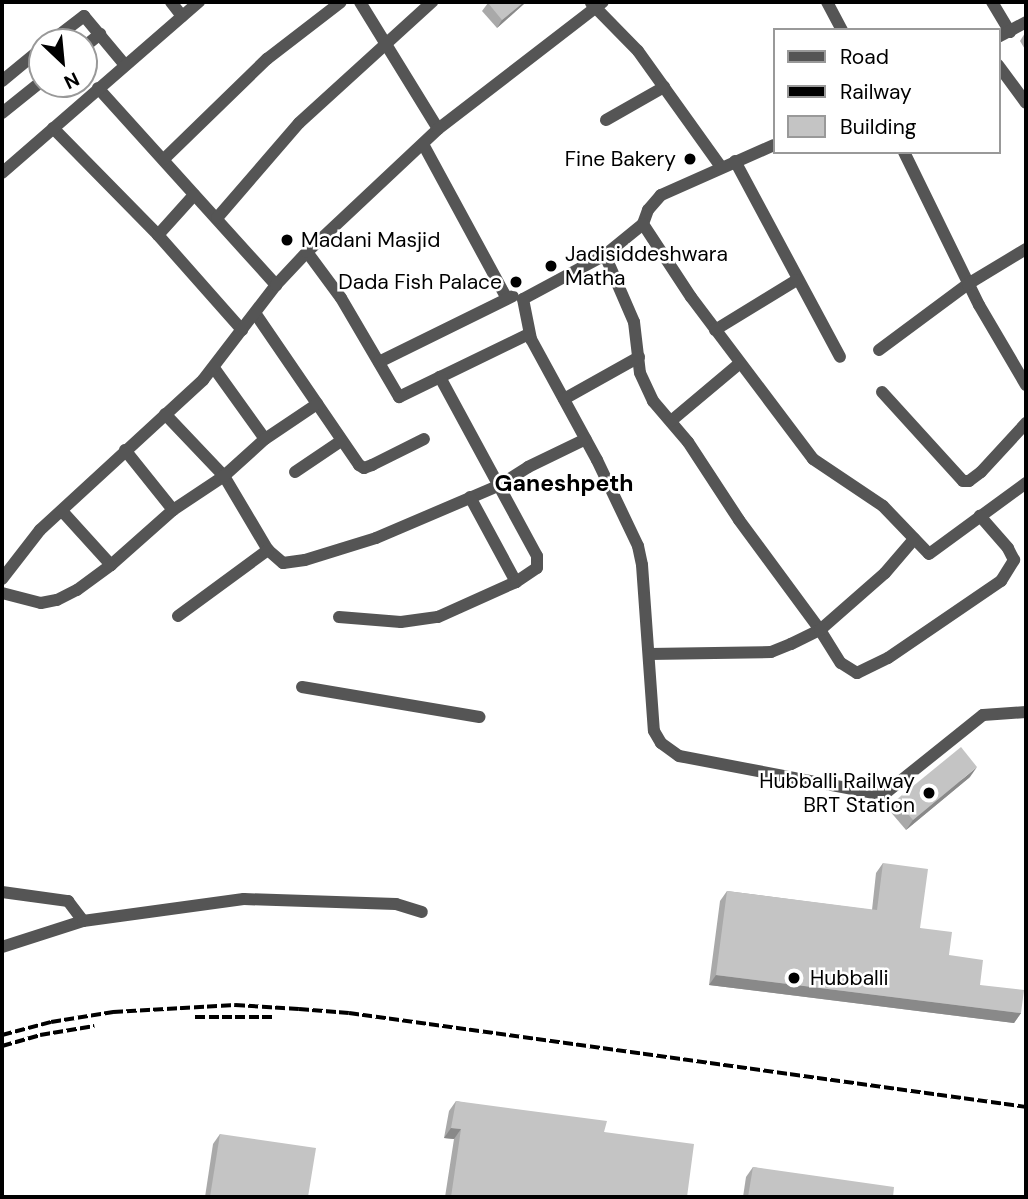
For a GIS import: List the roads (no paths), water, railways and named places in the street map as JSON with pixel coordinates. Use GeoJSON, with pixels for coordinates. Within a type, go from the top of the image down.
{"type":"FeatureCollection","features":[{"type":"Feature","properties":{"kind":"street"},"geometry":{"type":"LineString","coordinates":[[171,2],[182,16]]}},
{"type":"Feature","properties":{"kind":"street"},"geometry":{"type":"LineString","coordinates":[[199,2],[98,88],[276,285]]}},
{"type":"Feature","properties":{"kind":"street"},"geometry":{"type":"LineString","coordinates":[[164,159],[267,60],[341,2]]}},
{"type":"Feature","properties":{"kind":"street"},"geometry":{"type":"LineString","coordinates":[[360,2],[384,46],[438,129]]}},
{"type":"Feature","properties":{"kind":"street"},"geometry":{"type":"LineString","coordinates":[[217,219],[299,122],[432,2]]}},
{"type":"Feature","properties":{"kind":"street"},"geometry":{"type":"LineString","coordinates":[[827,2],[841,28]]}},
{"type":"Feature","properties":{"kind":"street"},"geometry":{"type":"LineString","coordinates":[[992,2],[1004,34],[1026,22]]}},
{"type":"Feature","properties":{"kind":"street"},"geometry":{"type":"LineString","coordinates":[[2,579],[40,530],[214,368],[276,285],[307,252],[438,129],[596,4],[638,51],[721,167]]}},
{"type":"Feature","properties":{"kind":"street"},"geometry":{"type":"LineString","coordinates":[[68,28],[84,16],[95,28]]}},
{"type":"Feature","properties":{"kind":"street"},"geometry":{"type":"LineString","coordinates":[[98,32],[125,65]]}},
{"type":"Feature","properties":{"kind":"street"},"geometry":{"type":"LineString","coordinates":[[2,81],[28,60]]}},
{"type":"Feature","properties":{"kind":"street"},"geometry":{"type":"LineString","coordinates":[[1000,68],[1026,103]]}},
{"type":"Feature","properties":{"kind":"street"},"geometry":{"type":"LineString","coordinates":[[606,120],[664,87]]}},
{"type":"Feature","properties":{"kind":"street"},"geometry":{"type":"LineString","coordinates":[[2,113],[28,92]]}},
{"type":"Feature","properties":{"kind":"street"},"geometry":{"type":"LineString","coordinates":[[2,173],[87,98]]}},
{"type":"Feature","properties":{"kind":"street"},"geometry":{"type":"LineString","coordinates":[[53,128],[158,235],[242,330]]}},
{"type":"Feature","properties":{"kind":"street"},"geometry":{"type":"LineString","coordinates":[[423,144],[506,297]]}},
{"type":"Feature","properties":{"kind":"street"},"geometry":{"type":"LineString","coordinates":[[379,362],[506,297],[523,299],[605,255],[642,224],[648,210],[661,195],[772,146]]}},
{"type":"Feature","properties":{"kind":"street"},"geometry":{"type":"LineString","coordinates":[[905,154],[968,284],[1026,386]]}},
{"type":"Feature","properties":{"kind":"street"},"geometry":{"type":"LineString","coordinates":[[735,161],[840,357]]}},
{"type":"Feature","properties":{"kind":"street"},"geometry":{"type":"LineString","coordinates":[[158,235],[194,195]]}},
{"type":"Feature","properties":{"kind":"street"},"geometry":{"type":"LineString","coordinates":[[642,224],[715,330],[813,459],[883,506],[929,554],[1026,483]]}},
{"type":"Feature","properties":{"kind":"street"},"geometry":{"type":"LineString","coordinates":[[879,350],[968,284],[1026,249]]}},
{"type":"Feature","properties":{"kind":"street"},"geometry":{"type":"LineString","coordinates":[[307,252],[341,298],[399,397],[529,334]]}},
{"type":"Feature","properties":{"kind":"street"},"geometry":{"type":"LineString","coordinates":[[605,255],[634,322],[640,373],[653,401],[688,442],[841,663],[857,673],[888,658],[1018,570],[1008,548],[980,516]]}},
{"type":"Feature","properties":{"kind":"street"},"geometry":{"type":"LineString","coordinates":[[715,330],[797,279]]}},
{"type":"Feature","properties":{"kind":"street"},"geometry":{"type":"LineString","coordinates":[[523,299],[529,334],[586,439],[638,546],[654,731],[661,743],[679,755],[883,795],[983,715],[1026,712]]}},
{"type":"Feature","properties":{"kind":"street"},"geometry":{"type":"LineString","coordinates":[[255,313],[341,441],[364,468],[424,439]]}},
{"type":"Feature","properties":{"kind":"street"},"geometry":{"type":"LineString","coordinates":[[564,399],[639,357]]}},
{"type":"Feature","properties":{"kind":"street"},"geometry":{"type":"LineString","coordinates":[[671,421],[740,363]]}},
{"type":"Feature","properties":{"kind":"street"},"geometry":{"type":"LineString","coordinates":[[214,368],[265,439]]}},
{"type":"Feature","properties":{"kind":"street"},"geometry":{"type":"LineString","coordinates":[[338,617],[401,622],[438,617],[516,582],[531,573],[538,562],[440,377]]}},
{"type":"Feature","properties":{"kind":"street"},"geometry":{"type":"LineString","coordinates":[[882,392],[963,481],[970,481],[981,472],[1026,423]]}},
{"type":"Feature","properties":{"kind":"street"},"geometry":{"type":"LineString","coordinates":[[2,593],[41,603],[57,600],[77,590],[173,510],[225,476],[265,439],[317,404]]}},
{"type":"Feature","properties":{"kind":"street"},"geometry":{"type":"LineString","coordinates":[[165,414],[225,476],[268,550],[283,563],[305,560],[376,538],[498,486],[528,467],[586,439]]}},
{"type":"Feature","properties":{"kind":"street"},"geometry":{"type":"LineString","coordinates":[[295,472],[341,441]]}},
{"type":"Feature","properties":{"kind":"street"},"geometry":{"type":"LineString","coordinates":[[125,450],[173,510]]}},
{"type":"Feature","properties":{"kind":"street"},"geometry":{"type":"LineString","coordinates":[[470,497],[516,582]]}},
{"type":"Feature","properties":{"kind":"street"},"geometry":{"type":"LineString","coordinates":[[62,511],[110,565]]}},
{"type":"Feature","properties":{"kind":"street"},"geometry":{"type":"LineString","coordinates":[[649,654],[771,652],[820,630],[885,573],[914,538]]}},
{"type":"Feature","properties":{"kind":"street"},"geometry":{"type":"LineString","coordinates":[[177,616],[268,550]]}},
{"type":"Feature","properties":{"kind":"street"},"geometry":{"type":"LineString","coordinates":[[302,687],[479,717]]}},
{"type":"Feature","properties":{"kind":"street"},"geometry":{"type":"LineString","coordinates":[[2,892],[68,901],[83,921]]}},
{"type":"Feature","properties":{"kind":"street"},"geometry":{"type":"LineString","coordinates":[[2,947],[83,921],[244,900],[396,904],[422,912]]}},
{"type":"Feature","properties":{"kind":"railway"},"geometry":{"type":"LineString","coordinates":[[2,1035],[51,1022],[113,1012],[235,1005],[299,1009],[349,1013],[1026,1107]]}},
{"type":"Feature","properties":{"kind":"railway"},"geometry":{"type":"LineString","coordinates":[[195,1017],[272,1017]]}},
{"type":"Feature","properties":{"kind":"railway"},"geometry":{"type":"LineString","coordinates":[[2,1046],[40,1035],[94,1026]]}},
{"type":"Feature","properties":{"kind":"place","name":"Fine Bakery"},"geometry":{"type":"Point","coordinates":[690,159]}},
{"type":"Feature","properties":{"kind":"place","name":"Madani Masjid"},"geometry":{"type":"Point","coordinates":[287,240]}},
{"type":"Feature","properties":{"kind":"place","name":"Jadisiddeshwara Matha"},"geometry":{"type":"Point","coordinates":[551,266]}},
{"type":"Feature","properties":{"kind":"place","name":"Dada Fish Palace"},"geometry":{"type":"Point","coordinates":[516,282]}},
{"type":"Feature","properties":{"kind":"place","name":"Hubballi Railway BRT Station"},"geometry":{"type":"Point","coordinates":[929,793]}},
{"type":"Feature","properties":{"kind":"place","name":"Hubballi"},"geometry":{"type":"Point","coordinates":[794,978]}},
{"type":"Feature","properties":{"kind":"district","name":"Ganeshpeth"},"geometry":{"type":"Point","coordinates":[564,483]}}]}
